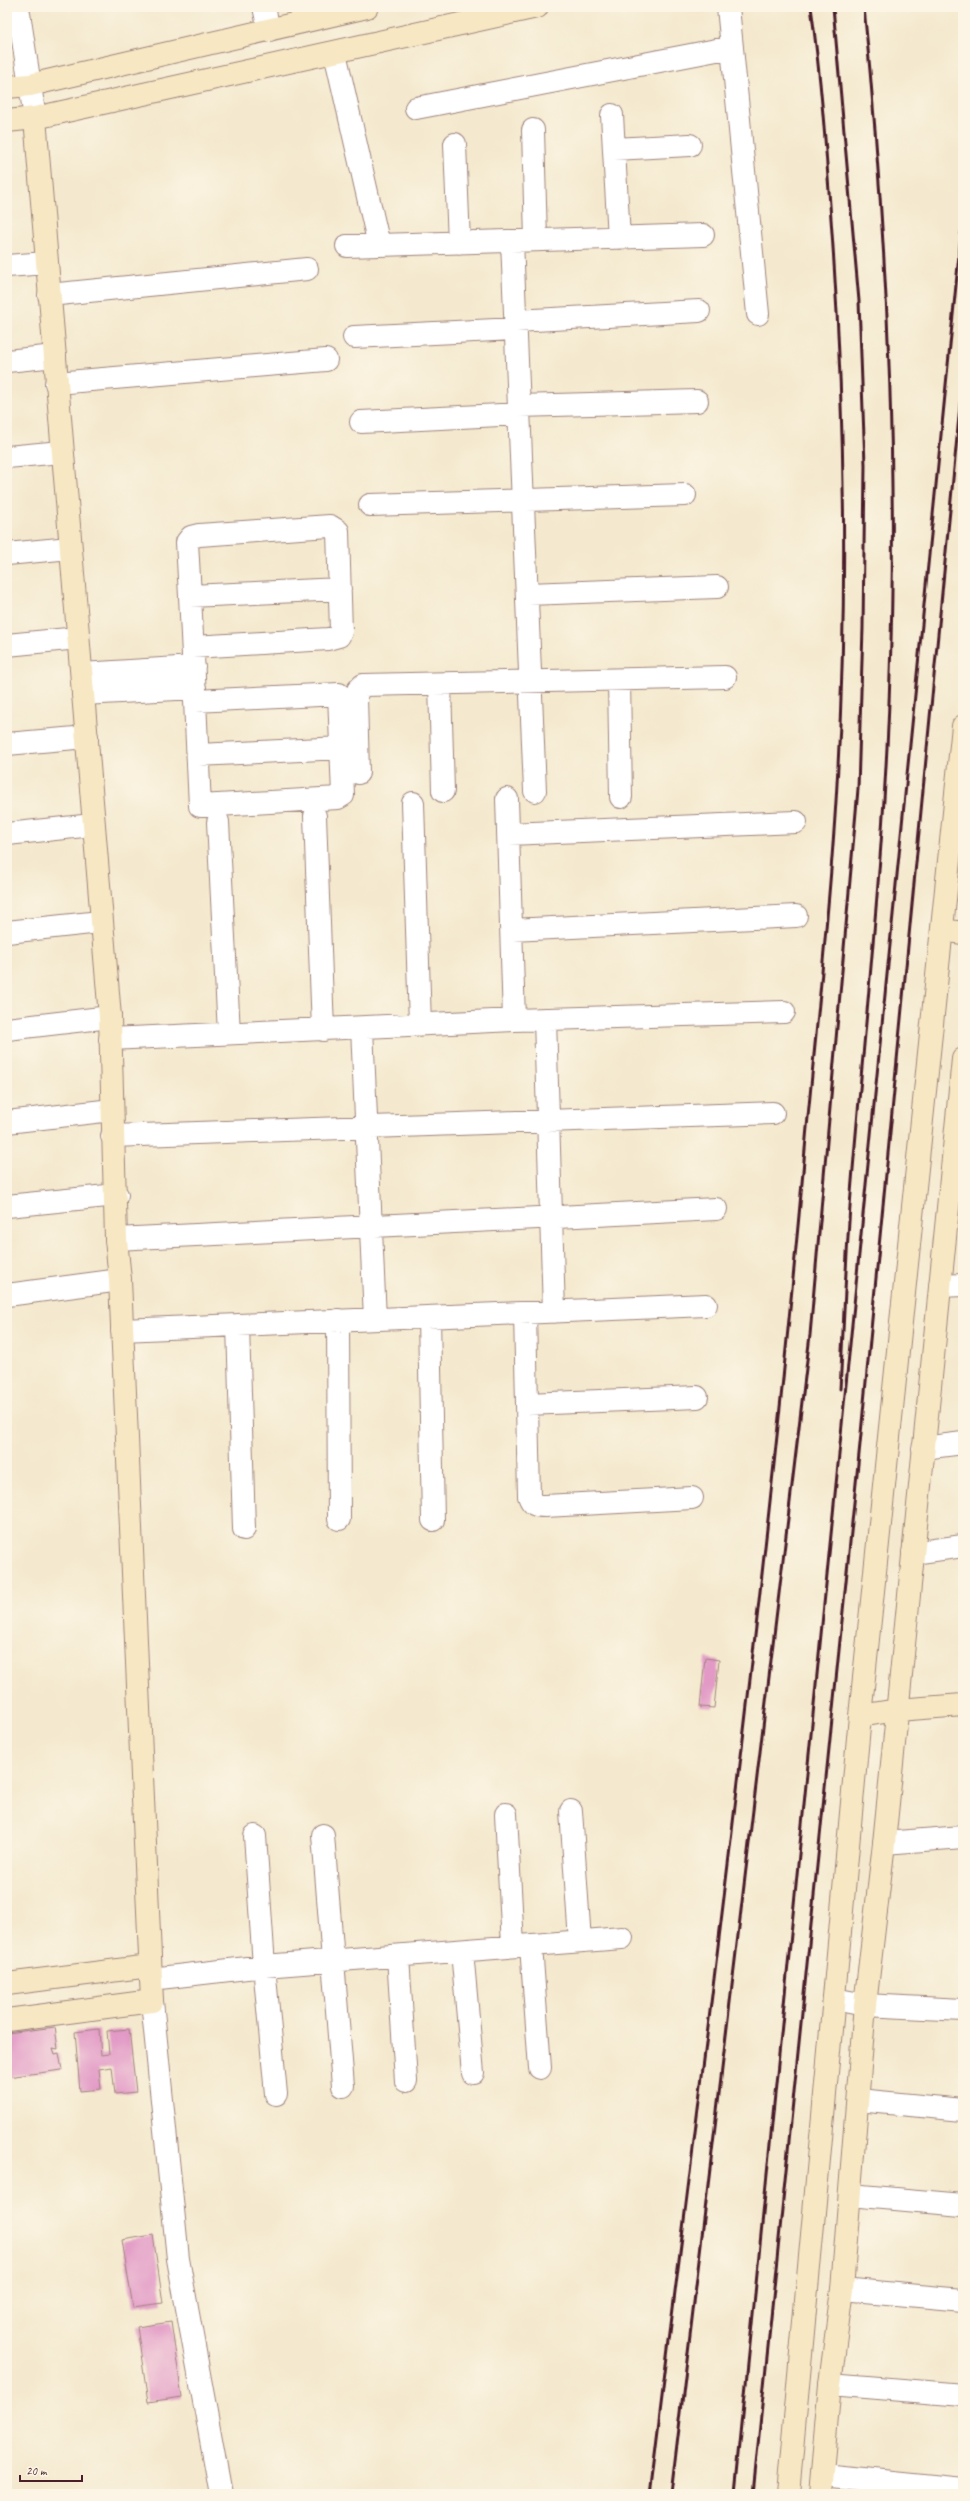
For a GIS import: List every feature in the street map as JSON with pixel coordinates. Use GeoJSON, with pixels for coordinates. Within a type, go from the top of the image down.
{"type":"FeatureCollection","features":[{"type":"Feature","properties":{"kind":"street"},"geometry":{"type":"LineString","coordinates":[[264,7],[269,30]]}},
{"type":"Feature","properties":{"kind":"street"},"geometry":{"type":"LineString","coordinates":[[7,87],[30,85],[367,7]]}},
{"type":"Feature","properties":{"kind":"street"},"geometry":{"type":"LineString","coordinates":[[7,121],[35,118],[335,53],[537,7]]}},
{"type":"Feature","properties":{"kind":"street"},"geometry":{"type":"LineString","coordinates":[[728,7],[758,314]]}},
{"type":"Feature","properties":{"kind":"street"},"geometry":{"type":"LineString","coordinates":[[15,17],[30,85],[35,118],[55,356],[61,452],[87,737],[100,922],[110,1017],[112,1136],[117,1195],[116,1239],[120,1280],[152,2001],[178,2259],[221,2494]]}},
{"type":"Feature","properties":{"kind":"street"},"geometry":{"type":"LineString","coordinates":[[416,108],[732,47]]}},
{"type":"Feature","properties":{"kind":"street"},"geometry":{"type":"LineString","coordinates":[[335,53],[379,245]]}},
{"type":"Feature","properties":{"kind":"street"},"geometry":{"type":"LineString","coordinates":[[612,115],[618,238]]}},
{"type":"Feature","properties":{"kind":"street"},"geometry":{"type":"LineString","coordinates":[[533,130],[536,240]]}},
{"type":"Feature","properties":{"kind":"street"},"geometry":{"type":"LineString","coordinates":[[456,144],[459,243]]}},
{"type":"Feature","properties":{"kind":"street"},"geometry":{"type":"LineString","coordinates":[[614,149],[690,145]]}},
{"type":"Feature","properties":{"kind":"street"},"geometry":{"type":"LineString","coordinates":[[347,246],[703,235]]}},
{"type":"Feature","properties":{"kind":"street"},"geometry":{"type":"LineString","coordinates":[[512,241],[528,594],[535,791]]}},
{"type":"Feature","properties":{"kind":"street"},"geometry":{"type":"LineString","coordinates":[[7,266],[46,262]]}},
{"type":"Feature","properties":{"kind":"street"},"geometry":{"type":"LineString","coordinates":[[49,295],[307,269]]}},
{"type":"Feature","properties":{"kind":"street"},"geometry":{"type":"LineString","coordinates":[[354,337],[699,311]]}},
{"type":"Feature","properties":{"kind":"street"},"geometry":{"type":"LineString","coordinates":[[7,360],[55,356]]}},
{"type":"Feature","properties":{"kind":"street"},"geometry":{"type":"LineString","coordinates":[[56,383],[326,360]]}},
{"type":"Feature","properties":{"kind":"street"},"geometry":{"type":"LineString","coordinates":[[361,422],[520,410],[697,401]]}},
{"type":"Feature","properties":{"kind":"street"},"geometry":{"type":"LineString","coordinates":[[7,458],[61,452]]}},
{"type":"Feature","properties":{"kind":"street"},"geometry":{"type":"LineString","coordinates":[[370,505],[685,495]]}},
{"type":"Feature","properties":{"kind":"street"},"geometry":{"type":"LineString","coordinates":[[82,684],[194,676],[335,693],[340,698],[344,789],[343,795],[338,798],[208,807],[200,806],[198,755],[194,676],[190,596],[187,542],[191,537],[330,526],[338,531],[341,632],[334,638],[194,676]]}},
{"type":"Feature","properties":{"kind":"street"},"geometry":{"type":"LineString","coordinates":[[7,554],[70,548]]}},
{"type":"Feature","properties":{"kind":"street"},"geometry":{"type":"LineString","coordinates":[[528,594],[717,587]]}},
{"type":"Feature","properties":{"kind":"street"},"geometry":{"type":"LineString","coordinates":[[190,596],[340,589]]}},
{"type":"Feature","properties":{"kind":"street"},"geometry":{"type":"LineString","coordinates":[[7,646],[78,638]]}},
{"type":"Feature","properties":{"kind":"street"},"geometry":{"type":"LineString","coordinates":[[359,795],[356,697],[358,690],[362,685],[726,677]]}},
{"type":"Feature","properties":{"kind":"street"},"geometry":{"type":"LineString","coordinates":[[619,680],[621,797]]}},
{"type":"Feature","properties":{"kind":"street"},"geometry":{"type":"LineString","coordinates":[[440,684],[443,791]]}},
{"type":"Feature","properties":{"kind":"street"},"geometry":{"type":"LineString","coordinates":[[788,2494],[860,1716],[963,726]]}},
{"type":"Feature","properties":{"kind":"street"},"geometry":{"type":"LineString","coordinates":[[7,744],[87,737]]}},
{"type":"Feature","properties":{"kind":"street"},"geometry":{"type":"LineString","coordinates":[[198,755],[342,748]]}},
{"type":"Feature","properties":{"kind":"street"},"geometry":{"type":"LineString","coordinates":[[507,799],[514,1020]]}},
{"type":"Feature","properties":{"kind":"street"},"geometry":{"type":"LineString","coordinates":[[412,803],[420,1025]]}},
{"type":"Feature","properties":{"kind":"street"},"geometry":{"type":"LineString","coordinates":[[315,816],[323,1030]]}},
{"type":"Feature","properties":{"kind":"street"},"geometry":{"type":"LineString","coordinates":[[218,822],[229,1033]]}},
{"type":"Feature","properties":{"kind":"street"},"geometry":{"type":"LineString","coordinates":[[509,834],[796,822]]}},
{"type":"Feature","properties":{"kind":"street"},"geometry":{"type":"LineString","coordinates":[[7,834],[93,825]]}},
{"type":"Feature","properties":{"kind":"street"},"geometry":{"type":"LineString","coordinates":[[512,930],[796,916]]}},
{"type":"Feature","properties":{"kind":"street"},"geometry":{"type":"LineString","coordinates":[[7,932],[100,922]]}},
{"type":"Feature","properties":{"kind":"street"},"geometry":{"type":"LineString","coordinates":[[942,930],[963,933]]}},
{"type":"Feature","properties":{"kind":"street"},"geometry":{"type":"LineString","coordinates":[[110,1039],[514,1020],[784,1012]]}},
{"type":"Feature","properties":{"kind":"street"},"geometry":{"type":"LineString","coordinates":[[7,1028],[110,1017]]}},
{"type":"Feature","properties":{"kind":"street"},"geometry":{"type":"LineString","coordinates":[[545,1019],[554,1312]]}},
{"type":"Feature","properties":{"kind":"street"},"geometry":{"type":"LineString","coordinates":[[362,1028],[375,1319]]}},
{"type":"Feature","properties":{"kind":"street"},"geometry":{"type":"LineString","coordinates":[[963,1059],[959,1145],[940,1286],[884,1843],[864,2005],[858,2100],[842,2289],[830,2384],[821,2484],[963,2489]]}},
{"type":"Feature","properties":{"kind":"street"},"geometry":{"type":"LineString","coordinates":[[7,1122],[112,1110]]}},
{"type":"Feature","properties":{"kind":"street"},"geometry":{"type":"LineString","coordinates":[[112,1136],[774,1113]]}},
{"type":"Feature","properties":{"kind":"street"},"geometry":{"type":"LineString","coordinates":[[7,1206],[117,1195]]}},
{"type":"Feature","properties":{"kind":"street"},"geometry":{"type":"LineString","coordinates":[[116,1239],[716,1209]]}},
{"type":"Feature","properties":{"kind":"street"},"geometry":{"type":"LineString","coordinates":[[7,1295],[120,1280]]}},
{"type":"Feature","properties":{"kind":"street"},"geometry":{"type":"LineString","coordinates":[[940,1286],[963,1285]]}},
{"type":"Feature","properties":{"kind":"street"},"geometry":{"type":"LineString","coordinates":[[122,1330],[706,1305]]}},
{"type":"Feature","properties":{"kind":"street"},"geometry":{"type":"LineString","coordinates":[[525,1313],[529,1496],[532,1503],[536,1506],[692,1498]]}},
{"type":"Feature","properties":{"kind":"street"},"geometry":{"type":"LineString","coordinates":[[429,1317],[433,1520]]}},
{"type":"Feature","properties":{"kind":"street"},"geometry":{"type":"LineString","coordinates":[[338,1320],[339,1519]]}},
{"type":"Feature","properties":{"kind":"street"},"geometry":{"type":"LineString","coordinates":[[238,1325],[244,1529]]}},
{"type":"Feature","properties":{"kind":"street"},"geometry":{"type":"LineString","coordinates":[[528,1404],[697,1397]]}},
{"type":"Feature","properties":{"kind":"street"},"geometry":{"type":"LineString","coordinates":[[923,1448],[963,1443]]}},
{"type":"Feature","properties":{"kind":"street"},"geometry":{"type":"LineString","coordinates":[[913,1553],[963,1546]]}},
{"type":"Feature","properties":{"kind":"street"},"geometry":{"type":"LineString","coordinates":[[860,1716],[897,1710],[963,1705]]}},
{"type":"Feature","properties":{"kind":"street"},"geometry":{"type":"LineString","coordinates":[[572,1811],[580,1942]]}},
{"type":"Feature","properties":{"kind":"street"},"geometry":{"type":"LineString","coordinates":[[506,1814],[522,1946],[540,2068]]}},
{"type":"Feature","properties":{"kind":"street"},"geometry":{"type":"LineString","coordinates":[[323,1835],[343,2086]]}},
{"type":"Feature","properties":{"kind":"street"},"geometry":{"type":"LineString","coordinates":[[255,1836],[264,1966],[276,2094]]}},
{"type":"Feature","properties":{"kind":"street"},"geometry":{"type":"LineString","coordinates":[[884,1843],[963,1837]]}},
{"type":"Feature","properties":{"kind":"street"},"geometry":{"type":"LineString","coordinates":[[7,1984],[151,1972],[333,1962],[622,1938]]}},
{"type":"Feature","properties":{"kind":"street"},"geometry":{"type":"LineString","coordinates":[[462,1951],[473,2073]]}},
{"type":"Feature","properties":{"kind":"street"},"geometry":{"type":"LineString","coordinates":[[398,1956],[406,2081]]}},
{"type":"Feature","properties":{"kind":"street"},"geometry":{"type":"LineString","coordinates":[[834,2000],[864,2005],[963,2010]]}},
{"type":"Feature","properties":{"kind":"street"},"geometry":{"type":"LineString","coordinates":[[7,2020],[152,2001]]}},
{"type":"Feature","properties":{"kind":"street"},"geometry":{"type":"LineString","coordinates":[[858,2100],[963,2110]]}},
{"type":"Feature","properties":{"kind":"street"},"geometry":{"type":"LineString","coordinates":[[850,2195],[963,2205]]}},
{"type":"Feature","properties":{"kind":"street"},"geometry":{"type":"LineString","coordinates":[[842,2289],[963,2300]]}},
{"type":"Feature","properties":{"kind":"street"},"geometry":{"type":"LineString","coordinates":[[830,2384],[963,2396]]}},
{"type":"Feature","properties":{"kind":"building"},"geometry":{"type":"Polygon","coordinates":[[[705,1658],[719,1660],[714,1708],[700,1707],[705,1658]]]}},
{"type":"Feature","properties":{"kind":"building"},"geometry":{"type":"Polygon","coordinates":[[[55,2027],[58,2049],[53,2048],[55,2054],[59,2053],[62,2070],[7,2077],[7,2033],[55,2027]]]}},
{"type":"Feature","properties":{"kind":"building"},"geometry":{"type":"Polygon","coordinates":[[[99,2029],[101,2055],[109,2054],[107,2031],[129,2029],[136,2092],[115,2094],[112,2067],[99,2069],[101,2089],[80,2091],[75,2032],[99,2029]]]}},
{"type":"Feature","properties":{"kind":"building"},"geometry":{"type":"Polygon","coordinates":[[[153,2235],[163,2303],[133,2307],[122,2240],[153,2235]]]}},
{"type":"Feature","properties":{"kind":"building"},"geometry":{"type":"Polygon","coordinates":[[[171,2322],[182,2397],[148,2402],[137,2327],[171,2322]]]}},
{"type":"Feature","properties":{"kind":"railway"},"geometry":{"type":"LineString","coordinates":[[650,2494],[732,1834],[770,1503],[787,1338],[834,832],[843,643],[844,572],[842,431],[836,290],[829,193],[815,34],[811,7]]}},
{"type":"Feature","properties":{"kind":"railway"},"geometry":{"type":"LineString","coordinates":[[671,2494],[810,1335],[858,789],[863,628],[865,465],[859,301],[833,7]]}},
{"type":"Feature","properties":{"kind":"railway"},"geometry":{"type":"LineString","coordinates":[[840,1389],[850,1207],[884,801],[888,738],[892,590],[891,423],[888,340],[884,257],[872,90],[864,7]]}},
{"type":"Feature","properties":{"kind":"railway"},"geometry":{"type":"LineString","coordinates":[[735,2494],[963,215]]}},
{"type":"Feature","properties":{"kind":"railway"},"geometry":{"type":"LineString","coordinates":[[753,2494],[860,1444],[963,375]]}}]}
